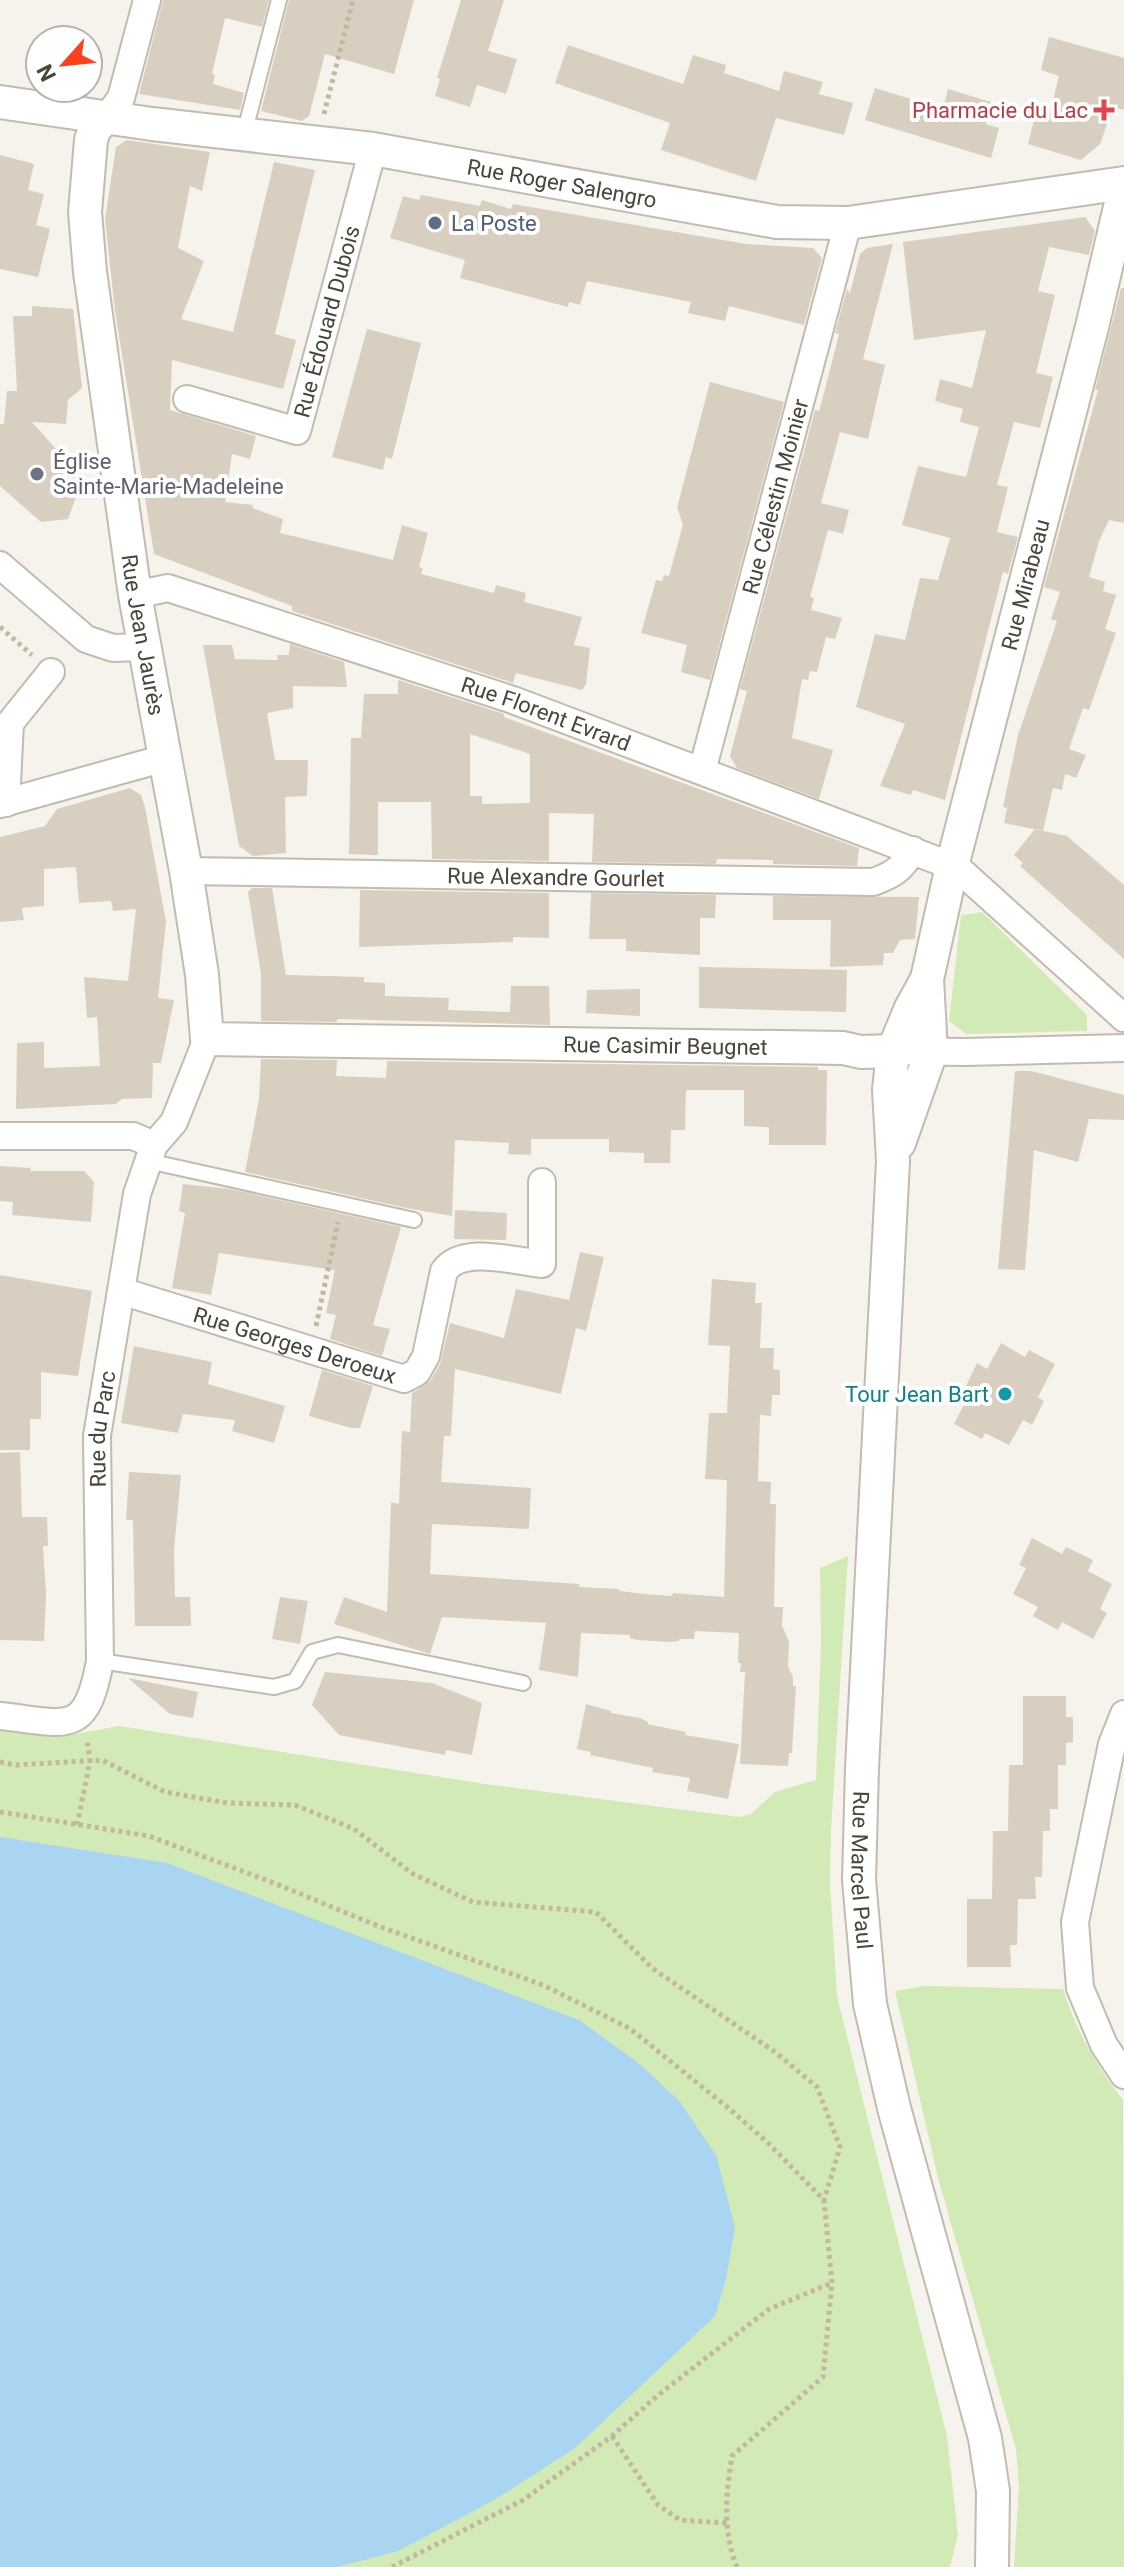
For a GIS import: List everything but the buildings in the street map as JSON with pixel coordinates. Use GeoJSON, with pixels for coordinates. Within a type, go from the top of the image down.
{"type":"FeatureCollection","features":[{"type":"Feature","properties":{"kind":"street"},"geometry":{"type":"LineString","coordinates":[[107,117],[121,98],[147,0]]}},
{"type":"Feature","properties":{"kind":"street","name":"Rue Roger Salengro"},"geometry":{"type":"LineString","coordinates":[[0,102],[373,149],[761,219],[848,223],[1124,183]]}},
{"type":"Feature","properties":{"kind":"street","name":"Rue Jean Jaurès"},"geometry":{"type":"LineString","coordinates":[[107,117],[95,128],[91,140],[85,212],[90,272],[135,595],[202,975],[207,1039],[174,1122],[151,1153]]}},
{"type":"Feature","properties":{"kind":"street","name":"Rue Édouard Dubois"},"geometry":{"type":"LineString","coordinates":[[187,399],[297,431],[373,149]]}},
{"type":"Feature","properties":{"kind":"street","name":"Rue Mirabeau"},"geometry":{"type":"LineString","coordinates":[[931,1052],[927,979],[952,866],[1092,327],[1124,190]]}},
{"type":"Feature","properties":{"kind":"street","name":"Rue Célestin Moinier"},"geometry":{"type":"LineString","coordinates":[[702,771],[848,223]]}},
{"type":"Feature","properties":{"kind":"street"},"geometry":{"type":"LineString","coordinates":[[0,565],[86,639],[113,648],[145,647]]}},
{"type":"Feature","properties":{"kind":"street","name":"Rue Florent Evrard"},"geometry":{"type":"LineString","coordinates":[[135,595],[168,588],[513,700],[952,866],[1124,1018]]}},
{"type":"Feature","properties":{"kind":"street"},"geometry":{"type":"LineString","coordinates":[[51,672],[10,723],[3,804],[165,758]]}},
{"type":"Feature","properties":{"kind":"street","name":"Rue Alexandre Gourlet"},"geometry":{"type":"LineString","coordinates":[[186,871],[873,882],[891,876],[902,868],[913,850]]}},
{"type":"Feature","properties":{"kind":"street","name":"Rue Mirabeau"},"geometry":{"type":"LineString","coordinates":[[893,1051],[927,979]]}},
{"type":"Feature","properties":{"kind":"street"},"geometry":{"type":"LineString","coordinates":[[1121,1048],[1124,1018]]}},
{"type":"Feature","properties":{"kind":"street","name":"Rue Casimir Beugnet"},"geometry":{"type":"LineString","coordinates":[[207,1039],[843,1048],[861,1052],[1121,1048]]}},
{"type":"Feature","properties":{"kind":"street","name":"Rue Marcel Paul"},"geometry":{"type":"LineString","coordinates":[[893,1051],[889,1090],[893,1161],[859,1880],[874,2019],[894,2108],[985,2438],[993,2491],[991,2566]]}},
{"type":"Feature","properties":{"kind":"street","name":"Rue Marcel Paul"},"geometry":{"type":"LineString","coordinates":[[893,1161],[931,1052]]}},
{"type":"Feature","properties":{"kind":"street"},"geometry":{"type":"LineString","coordinates":[[0,1136],[133,1136],[151,1153]]}},
{"type":"Feature","properties":{"kind":"street","name":"Rue du Parc"},"geometry":{"type":"LineString","coordinates":[[83,1714],[94,1693],[100,1661],[97,1436],[137,1194],[151,1153]]}},
{"type":"Feature","properties":{"kind":"street","name":"Rue Georges Deroeux"},"geometry":{"type":"LineString","coordinates":[[121,1291],[404,1379],[417,1372],[426,1356],[447,1266],[459,1257],[472,1256],[542,1264],[542,1182]]}},
{"type":"Feature","properties":{"kind":"street"},"geometry":{"type":"LineString","coordinates":[[0,1716],[60,1723],[83,1714]]}},
{"type":"Feature","properties":{"kind":"street"},"geometry":{"type":"LineString","coordinates":[[1124,1714],[1112,1744],[1075,1922],[1080,1988],[1104,2045],[1124,2075]]}},
{"type":"Feature","properties":{"kind":"lane"},"geometry":{"type":"LineString","coordinates":[[243,134],[279,0]]}},
{"type":"Feature","properties":{"kind":"lane"},"geometry":{"type":"LineString","coordinates":[[151,1153],[341,1206],[414,1220]]}},
{"type":"Feature","properties":{"kind":"lane"},"geometry":{"type":"LineString","coordinates":[[100,1661],[274,1687],[295,1681],[312,1652],[338,1645],[523,1683]]}},
{"type":"Feature","properties":{"kind":"path"},"geometry":{"type":"LineString","coordinates":[[316,142],[353,0]]}},
{"type":"Feature","properties":{"kind":"path"},"geometry":{"type":"LineString","coordinates":[[0,627],[51,672]]}},
{"type":"Feature","properties":{"kind":"path"},"geometry":{"type":"LineString","coordinates":[[311,1351],[341,1206]]}},
{"type":"Feature","properties":{"kind":"path"},"geometry":{"type":"LineString","coordinates":[[77,1825],[90,1761],[83,1714]]}},
{"type":"Feature","properties":{"kind":"path"},"geometry":{"type":"LineString","coordinates":[[0,1762],[16,1765],[102,1760],[165,1792],[227,1803],[295,1805],[354,1829],[413,1874],[473,1902],[596,1912],[652,1968],[775,2052],[817,2087],[840,2147],[824,2200],[832,2283],[823,2377],[732,2456],[726,2495],[727,2523],[729,2548],[737,2567]]}},
{"type":"Feature","properties":{"kind":"path"},"geometry":{"type":"LineString","coordinates":[[0,1812],[149,1836],[378,1926],[543,1985],[629,2028],[766,2141],[824,2200]]}},
{"type":"Feature","properties":{"kind":"path"},"geometry":{"type":"LineString","coordinates":[[392,2567],[523,2500],[612,2436],[657,2396],[769,2309],[832,2283]]}},
{"type":"Feature","properties":{"kind":"path"},"geometry":{"type":"LineString","coordinates":[[612,2436],[658,2505],[680,2520],[727,2523]]}},
{"type":"Feature","properties":{"kind":"green space"},"geometry":{"type":"Polygon","coordinates":[[[982,912],[1087,1015],[1087,1031],[966,1034],[949,1021],[961,915],[982,912]]]}},
{"type":"Feature","properties":{"kind":"green space"},"geometry":{"type":"Polygon","coordinates":[[[848,1556],[831,1830],[830,1883],[837,1996],[947,2436],[958,2535],[950,2567],[0,2567],[0,1730],[70,1735],[119,1726],[485,1784],[739,1817],[751,1814],[775,1792],[816,1780],[821,1644],[820,1568],[848,1556]]]}},
{"type":"Feature","properties":{"kind":"green space"},"geometry":{"type":"Polygon","coordinates":[[[925,1986],[1063,1989],[1088,2047],[1123,2100],[1124,2567],[1014,2567],[1019,2487],[1016,2449],[939,2182],[895,1991],[925,1986]]]}},
{"type":"Feature","properties":{"kind":"water"},"geometry":{"type":"Polygon","coordinates":[[[0,1837],[167,1863],[579,2020],[641,2065],[680,2102],[716,2155],[735,2227],[726,2279],[715,2316],[574,2449],[496,2499],[398,2551],[337,2567],[0,2567],[0,1837]]]}},
{"type":"Feature","properties":{"kind":"place","name":"Pharmacie du Lac"},"geometry":{"type":"Point","coordinates":[1104,110]}},
{"type":"Feature","properties":{"kind":"place","name":"La Poste"},"geometry":{"type":"Point","coordinates":[435,223]}},
{"type":"Feature","properties":{"kind":"place","name":"Église Sainte-Marie-Madeleine"},"geometry":{"type":"Point","coordinates":[37,474]}},
{"type":"Feature","properties":{"kind":"place","name":"Tour Jean Bart"},"geometry":{"type":"Point","coordinates":[1005,1394]}}]}
